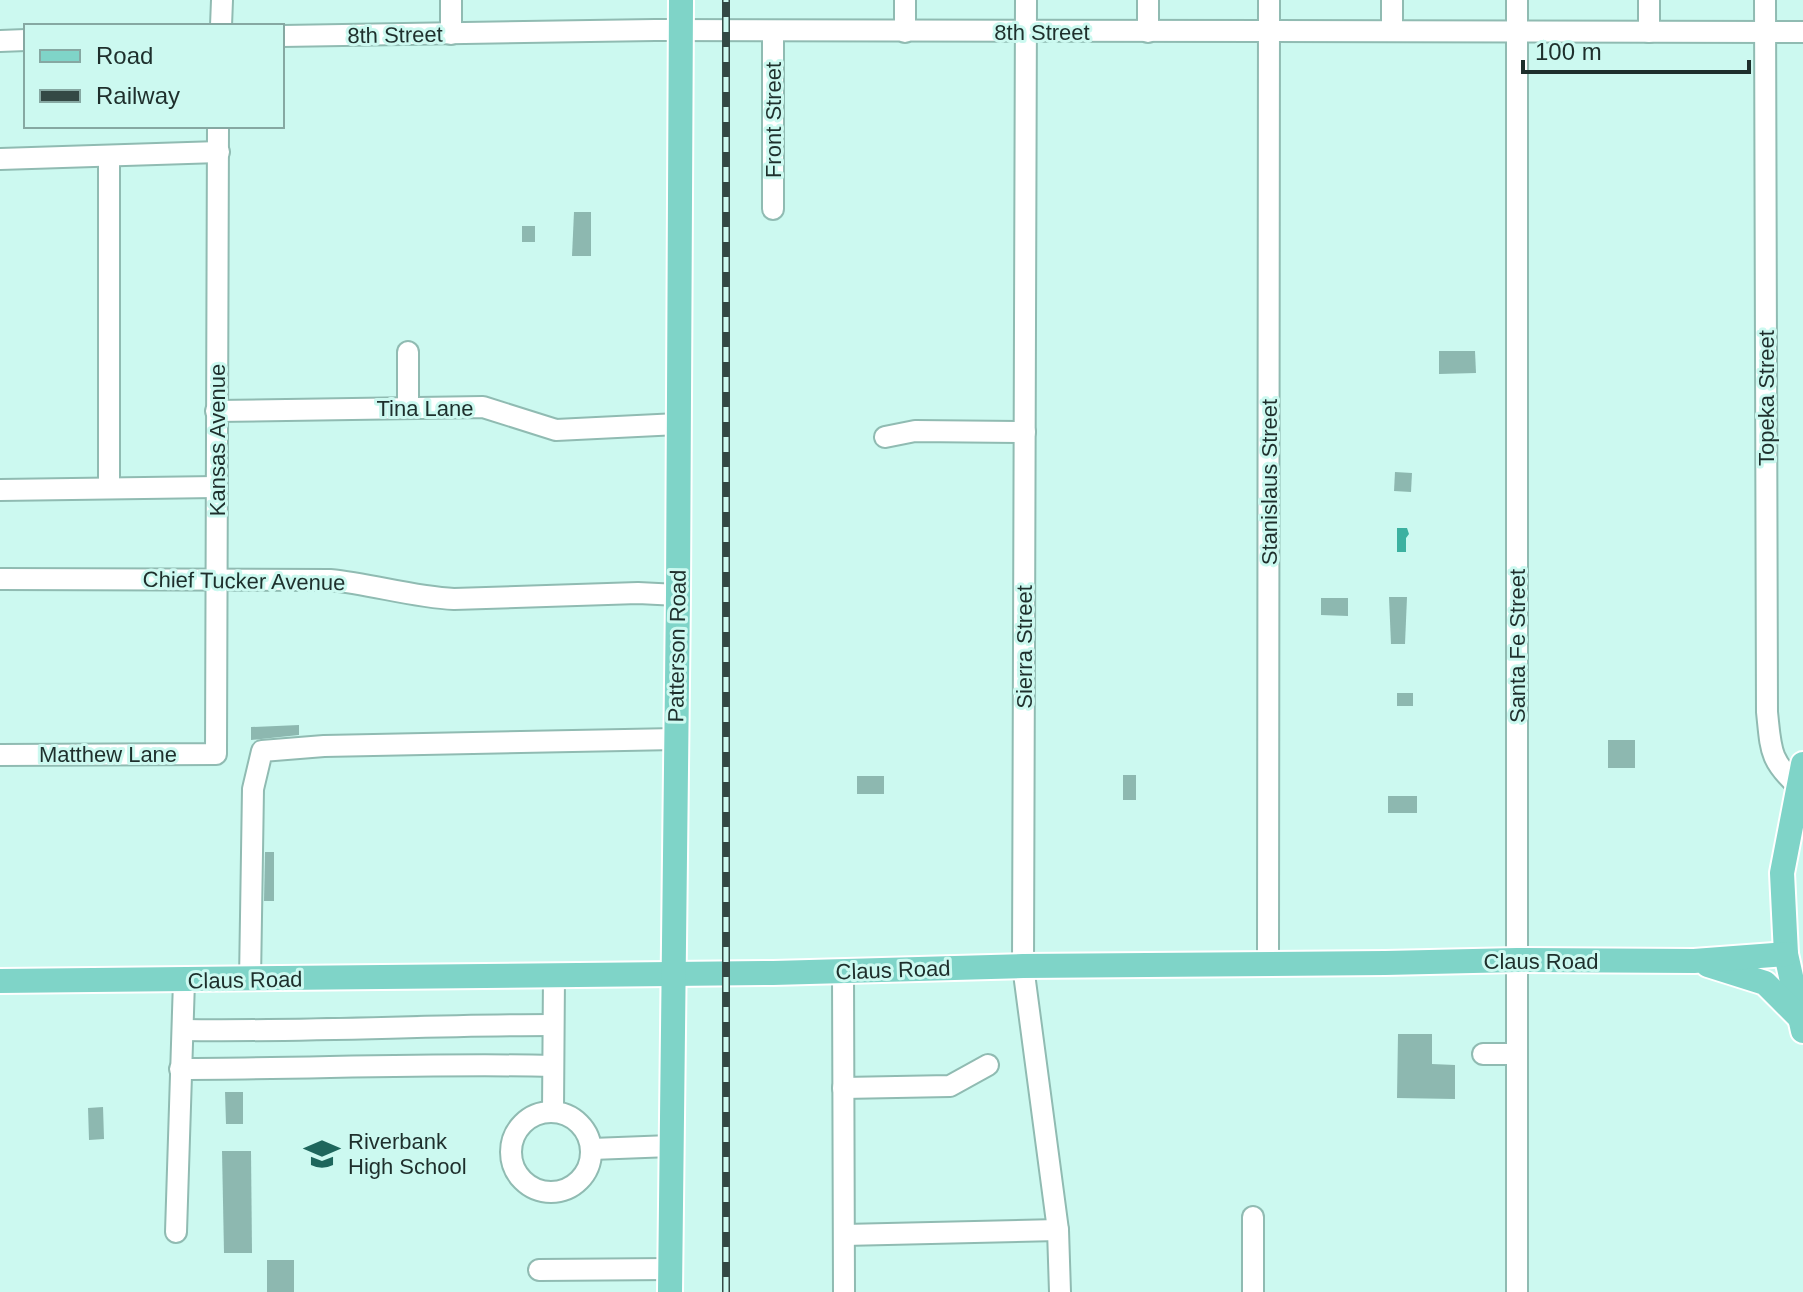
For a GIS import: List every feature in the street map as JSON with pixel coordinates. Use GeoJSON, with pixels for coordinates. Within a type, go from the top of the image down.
{"type":"FeatureCollection","features":[{"type":"Feature","properties":{"kind":"main road","name":"Patterson Road"},"geometry":{"type":"LineString","coordinates":[[670,1280],[681,0]]}},
{"type":"Feature","properties":{"kind":"main road"},"geometry":{"type":"LineString","coordinates":[[1800,775],[1782,873],[1786,954],[1802,1024]]}},
{"type":"Feature","properties":{"kind":"main road","name":"Claus Road"},"geometry":{"type":"LineString","coordinates":[[0,981],[554,976],[1517,960],[1694,961],[1786,954]]}},
{"type":"Feature","properties":{"kind":"main road"},"geometry":{"type":"LineString","coordinates":[[1694,961],[1765,983],[1802,1024]]}},
{"type":"Feature","properties":{"kind":"street"},"geometry":{"type":"LineString","coordinates":[[221,24],[222,0]]}},
{"type":"Feature","properties":{"kind":"street"},"geometry":{"type":"LineString","coordinates":[[451,0],[451,34]]}},
{"type":"Feature","properties":{"kind":"street"},"geometry":{"type":"LineString","coordinates":[[905,0],[905,32]]}},
{"type":"Feature","properties":{"kind":"street","name":"Sierra Street"},"geometry":{"type":"LineString","coordinates":[[1026,0],[1023,966],[1058,1230],[1060,1292]]}},
{"type":"Feature","properties":{"kind":"street"},"geometry":{"type":"LineString","coordinates":[[1148,0],[1148,32]]}},
{"type":"Feature","properties":{"kind":"street","name":"Stanislaus Street"},"geometry":{"type":"LineString","coordinates":[[1268,964],[1269,0]]}},
{"type":"Feature","properties":{"kind":"street"},"geometry":{"type":"LineString","coordinates":[[1392,0],[1392,31]]}},
{"type":"Feature","properties":{"kind":"street","name":"Santa Fe Street"},"geometry":{"type":"LineString","coordinates":[[1517,0],[1517,1292]]}},
{"type":"Feature","properties":{"kind":"street"},"geometry":{"type":"LineString","coordinates":[[1649,0],[1649,32]]}},
{"type":"Feature","properties":{"kind":"street","name":"Topeka Street"},"geometry":{"type":"LineString","coordinates":[[1765,0],[1767,712],[1771,754],[1782,772],[1800,775]]}},
{"type":"Feature","properties":{"kind":"street","name":"8th Street"},"geometry":{"type":"LineString","coordinates":[[284,36],[680,32],[1803,32]]}},
{"type":"Feature","properties":{"kind":"street","name":"Front Street"},"geometry":{"type":"LineString","coordinates":[[773,32],[773,209]]}},
{"type":"Feature","properties":{"kind":"street"},"geometry":{"type":"LineString","coordinates":[[0,41],[24,40]]}},
{"type":"Feature","properties":{"kind":"street","name":"Kansas Avenue"},"geometry":{"type":"LineString","coordinates":[[216,754],[218,128]]}},
{"type":"Feature","properties":{"kind":"street"},"geometry":{"type":"LineString","coordinates":[[0,159],[219,152]]}},
{"type":"Feature","properties":{"kind":"street"},"geometry":{"type":"LineString","coordinates":[[109,156],[109,488]]}},
{"type":"Feature","properties":{"kind":"street"},"geometry":{"type":"LineString","coordinates":[[408,352],[408,407]]}},
{"type":"Feature","properties":{"kind":"street","name":"Tina Lane"},"geometry":{"type":"LineString","coordinates":[[216,411],[483,407],[556,430],[678,424]]}},
{"type":"Feature","properties":{"kind":"street"},"geometry":{"type":"LineString","coordinates":[[885,437],[915,431],[1025,432]]}},
{"type":"Feature","properties":{"kind":"street"},"geometry":{"type":"LineString","coordinates":[[0,490],[216,487]]}},
{"type":"Feature","properties":{"kind":"street","name":"Chief Tucker Avenue"},"geometry":{"type":"LineString","coordinates":[[0,579],[330,580],[363,583],[424,598],[454,599],[638,593],[678,595]]}},
{"type":"Feature","properties":{"kind":"street"},"geometry":{"type":"LineString","coordinates":[[250,980],[253,789],[262,751],[324,746],[676,739]]}},
{"type":"Feature","properties":{"kind":"street","name":"Matthew Lane"},"geometry":{"type":"LineString","coordinates":[[0,755],[216,754]]}},
{"type":"Feature","properties":{"kind":"street"},"geometry":{"type":"LineString","coordinates":[[843,971],[844,1292]]}},
{"type":"Feature","properties":{"kind":"street"},"geometry":{"type":"LineString","coordinates":[[553,1111],[554,976]]}},
{"type":"Feature","properties":{"kind":"street"},"geometry":{"type":"LineString","coordinates":[[176,1232],[184,981]]}},
{"type":"Feature","properties":{"kind":"street"},"geometry":{"type":"LineString","coordinates":[[183,1030],[379,1030],[553,1025]]}},
{"type":"Feature","properties":{"kind":"street"},"geometry":{"type":"LineString","coordinates":[[379,1030],[380,1066]]}},
{"type":"Feature","properties":{"kind":"street"},"geometry":{"type":"LineString","coordinates":[[1483,1054],[1517,1054]]}},
{"type":"Feature","properties":{"kind":"street"},"geometry":{"type":"LineString","coordinates":[[843,1088],[950,1086],[988,1065]]}},
{"type":"Feature","properties":{"kind":"street"},"geometry":{"type":"LineString","coordinates":[[180,1069],[553,1066]]}},
{"type":"Feature","properties":{"kind":"street"},"geometry":{"type":"LineString","coordinates":[[553,1111],[577,1121],[586,1130],[592,1149],[589,1168],[582,1179],[572,1188],[560,1192],[547,1193],[534,1189],[515,1170],[511,1157],[517,1130],[539,1113],[553,1111]]}},
{"type":"Feature","properties":{"kind":"street"},"geometry":{"type":"LineString","coordinates":[[592,1149],[671,1146]]}},
{"type":"Feature","properties":{"kind":"street"},"geometry":{"type":"LineString","coordinates":[[1253,1217],[1253,1292]]}},
{"type":"Feature","properties":{"kind":"street"},"geometry":{"type":"LineString","coordinates":[[844,1235],[1058,1230]]}},
{"type":"Feature","properties":{"kind":"street"},"geometry":{"type":"LineString","coordinates":[[539,1270],[670,1280]]}},
{"type":"Feature","properties":{"kind":"shaded area"},"geometry":{"type":"Polygon","coordinates":[[[1397,528],[1407,528],[1406,552],[1397,552],[1397,528]]]}},
{"type":"Feature","properties":{"kind":"building"},"geometry":{"type":"Polygon","coordinates":[[[574,212],[591,212],[591,256],[572,256],[574,212]]]}},
{"type":"Feature","properties":{"kind":"building"},"geometry":{"type":"Polygon","coordinates":[[[522,226],[535,226],[535,242],[522,242],[522,226]]]}},
{"type":"Feature","properties":{"kind":"building"},"geometry":{"type":"Polygon","coordinates":[[[1439,351],[1475,351],[1476,373],[1439,374],[1439,351]]]}},
{"type":"Feature","properties":{"kind":"building"},"geometry":{"type":"Polygon","coordinates":[[[1395,472],[1412,473],[1411,492],[1394,491],[1395,472]]]}},
{"type":"Feature","properties":{"kind":"building"},"geometry":{"type":"Polygon","coordinates":[[[1389,597],[1407,597],[1405,644],[1391,644],[1389,597]]]}},
{"type":"Feature","properties":{"kind":"building"},"geometry":{"type":"Polygon","coordinates":[[[1321,598],[1348,598],[1348,616],[1321,615],[1321,598]]]}},
{"type":"Feature","properties":{"kind":"building"},"geometry":{"type":"Polygon","coordinates":[[[1397,693],[1413,693],[1413,706],[1397,706],[1397,693]]]}},
{"type":"Feature","properties":{"kind":"building"},"geometry":{"type":"Polygon","coordinates":[[[299,725],[299,735],[251,740],[251,727],[299,725]]]}},
{"type":"Feature","properties":{"kind":"building"},"geometry":{"type":"Polygon","coordinates":[[[1608,740],[1635,740],[1635,768],[1608,768],[1608,740]]]}},
{"type":"Feature","properties":{"kind":"building"},"geometry":{"type":"Polygon","coordinates":[[[1123,775],[1136,775],[1136,800],[1123,800],[1123,775]]]}},
{"type":"Feature","properties":{"kind":"building"},"geometry":{"type":"Polygon","coordinates":[[[857,776],[884,776],[884,794],[857,794],[857,776]]]}},
{"type":"Feature","properties":{"kind":"building"},"geometry":{"type":"Polygon","coordinates":[[[1388,796],[1417,796],[1417,813],[1388,813],[1388,796]]]}},
{"type":"Feature","properties":{"kind":"building"},"geometry":{"type":"Polygon","coordinates":[[[265,852],[274,852],[274,901],[264,901],[265,852]]]}},
{"type":"Feature","properties":{"kind":"building"},"geometry":{"type":"Polygon","coordinates":[[[1398,1034],[1432,1034],[1432,1064],[1455,1065],[1455,1099],[1397,1098],[1398,1034]]]}},
{"type":"Feature","properties":{"kind":"building"},"geometry":{"type":"Polygon","coordinates":[[[225,1092],[243,1092],[243,1124],[226,1124],[225,1092]]]}},
{"type":"Feature","properties":{"kind":"building"},"geometry":{"type":"Polygon","coordinates":[[[103,1107],[104,1139],[89,1140],[88,1108],[103,1107]]]}},
{"type":"Feature","properties":{"kind":"building"},"geometry":{"type":"Polygon","coordinates":[[[222,1151],[251,1151],[252,1253],[224,1253],[222,1151]]]}},
{"type":"Feature","properties":{"kind":"building"},"geometry":{"type":"Polygon","coordinates":[[[267,1260],[294,1260],[294,1292],[267,1292],[267,1260]]]}},
{"type":"Feature","properties":{"kind":"railway"},"geometry":{"type":"LineString","coordinates":[[726,0],[726,1292]]}},
{"type":"Feature","properties":{"kind":"place","name":"Riverbank High School"},"geometry":{"type":"Point","coordinates":[322,1154]}}]}
